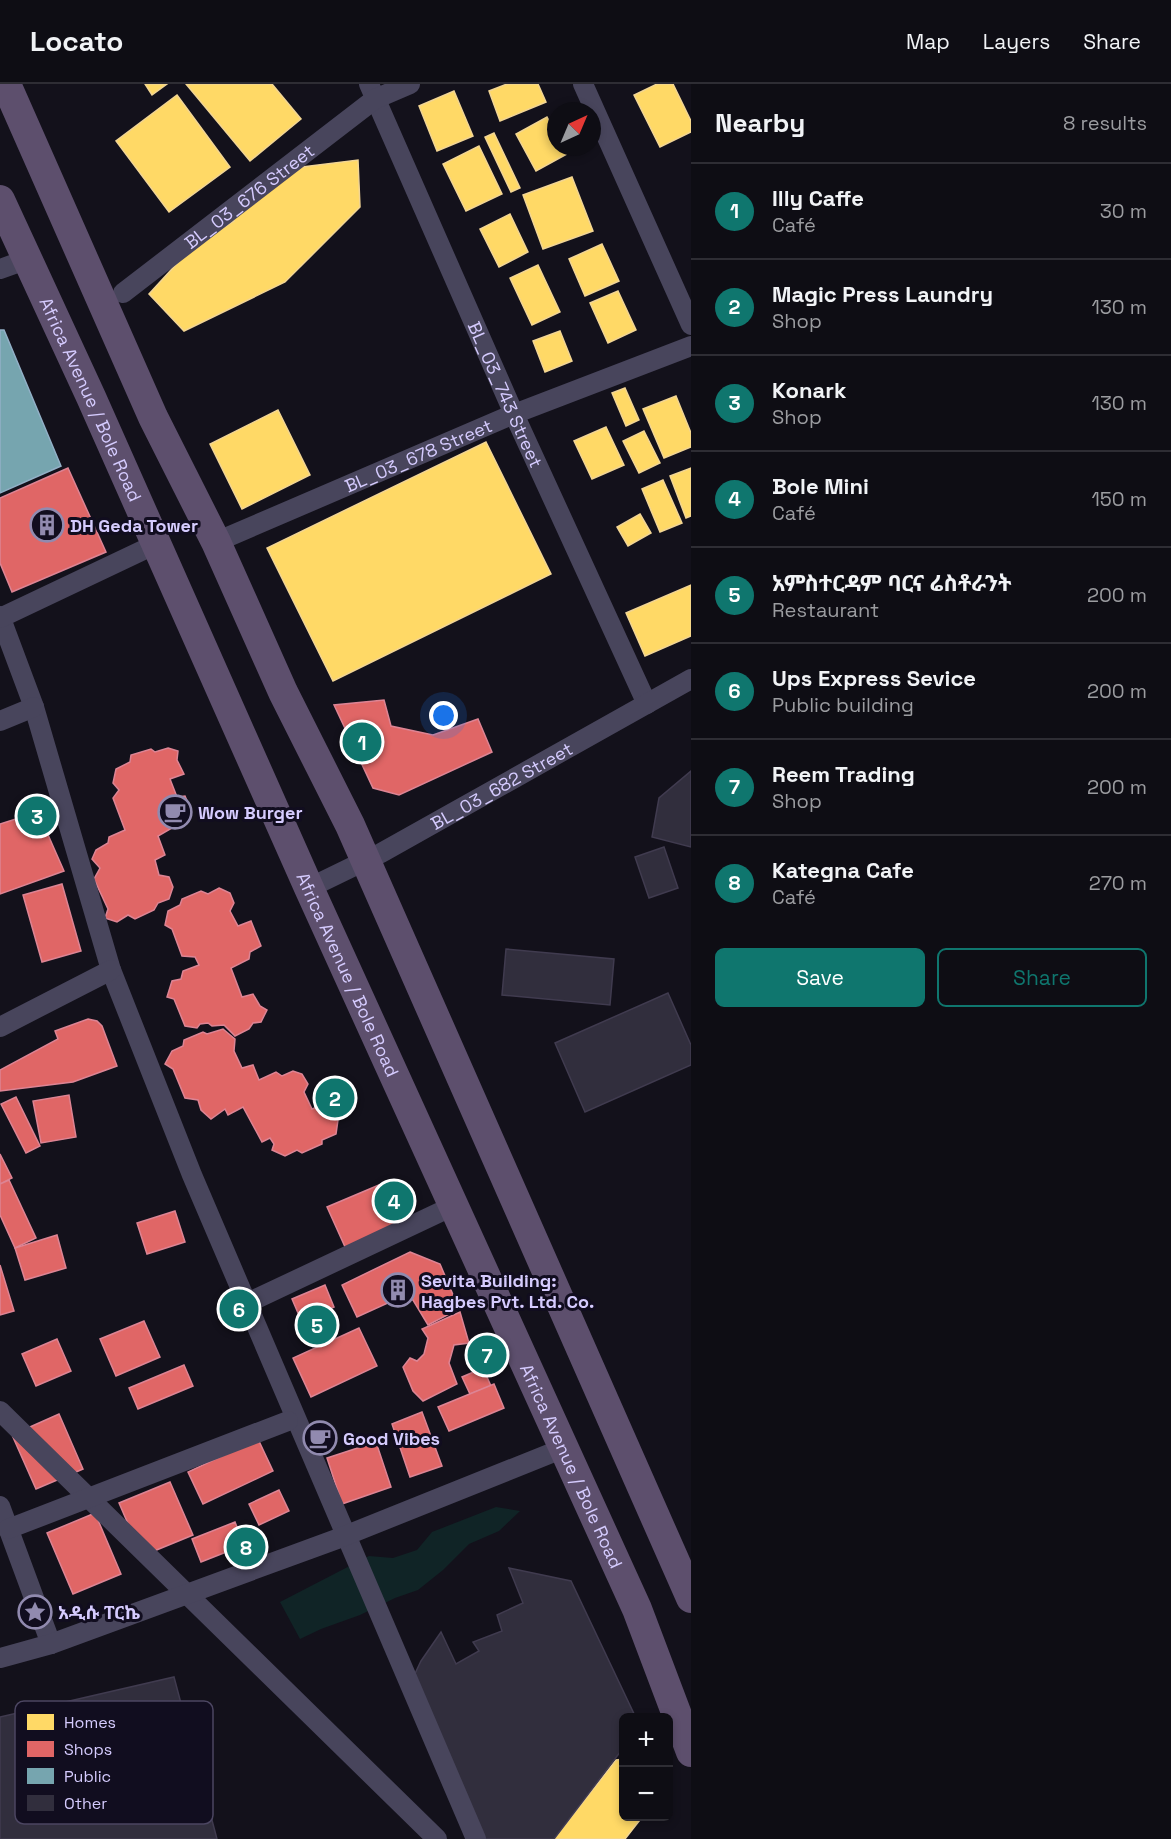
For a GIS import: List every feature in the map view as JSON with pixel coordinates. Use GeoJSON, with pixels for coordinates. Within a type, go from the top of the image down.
{"type":"FeatureCollection","features":[{"type":"Feature","properties":{"kind":"main road"},"geometry":{"type":"LineString","coordinates":[[6,84],[153,417],[216,542],[283,692],[366,861],[691,1598]]}},
{"type":"Feature","properties":{"kind":"main road","name":"Africa Avenue / Bole Road"},"geometry":{"type":"LineString","coordinates":[[0,200],[309,888],[637,1609],[691,1752]]}},
{"type":"Feature","properties":{"kind":"street","name":"BL_03_676 Street"},"geometry":{"type":"LineString","coordinates":[[123,293],[372,91],[410,84]]}},
{"type":"Feature","properties":{"kind":"street"},"geometry":{"type":"LineString","coordinates":[[583,84],[691,325]]}},
{"type":"Feature","properties":{"kind":"street","name":"BL_03_743 Street"},"geometry":{"type":"LineString","coordinates":[[372,91],[514,414],[647,704]]}},
{"type":"Feature","properties":{"kind":"street"},"geometry":{"type":"LineString","coordinates":[[0,269],[28,259]]}},
{"type":"Feature","properties":{"kind":"street","name":"BL_03_678 Street"},"geometry":{"type":"LineString","coordinates":[[216,542],[514,414],[691,346]]}},
{"type":"Feature","properties":{"kind":"street"},"geometry":{"type":"LineString","coordinates":[[156,544],[0,617],[34,707],[111,970],[192,1175],[476,1839]]}},
{"type":"Feature","properties":{"kind":"street","name":"BL_03_682 Street"},"geometry":{"type":"LineString","coordinates":[[309,888],[366,861],[691,679]]}},
{"type":"Feature","properties":{"kind":"street"},"geometry":{"type":"LineString","coordinates":[[0,721],[34,707]]}},
{"type":"Feature","properties":{"kind":"street"},"geometry":{"type":"LineString","coordinates":[[0,1027],[111,970]]}},
{"type":"Feature","properties":{"kind":"street"},"geometry":{"type":"LineString","coordinates":[[241,1306],[453,1206]]}},
{"type":"Feature","properties":{"kind":"street"},"geometry":{"type":"LineString","coordinates":[[241,1306],[476,1839]]}},
{"type":"Feature","properties":{"kind":"street"},"geometry":{"type":"LineString","coordinates":[[241,1306],[338,1539]]}},
{"type":"Feature","properties":{"kind":"street"},"geometry":{"type":"LineString","coordinates":[[0,1411],[437,1839]]}},
{"type":"Feature","properties":{"kind":"street"},"geometry":{"type":"LineString","coordinates":[[8,1529],[288,1421]]}},
{"type":"Feature","properties":{"kind":"street"},"geometry":{"type":"LineString","coordinates":[[0,1658],[51,1644],[338,1539],[564,1448]]}},
{"type":"Feature","properties":{"kind":"street"},"geometry":{"type":"LineString","coordinates":[[0,1506],[51,1644]]}},
{"type":"Feature","properties":{"kind":"green space"},"geometry":{"type":"Polygon","coordinates":[[[496,1507],[520,1511],[499,1531],[469,1544],[443,1570],[418,1590],[300,1639],[280,1602],[369,1556],[393,1558],[417,1550],[432,1532],[496,1507]]]}},
{"type":"Feature","properties":{"kind":"building: Homes"},"geometry":{"type":"Polygon","coordinates":[[[145,84],[167,84],[152,95],[145,84]]]}},
{"type":"Feature","properties":{"kind":"building: Homes"},"geometry":{"type":"Polygon","coordinates":[[[186,84],[272,84],[301,119],[250,161],[186,84]]]}},
{"type":"Feature","properties":{"kind":"building: Homes"},"geometry":{"type":"Polygon","coordinates":[[[507,84],[538,84],[546,102],[500,121],[489,91],[507,84]]]}},
{"type":"Feature","properties":{"kind":"building: Homes"},"geometry":{"type":"Polygon","coordinates":[[[657,84],[673,84],[691,121],[691,132],[660,147],[634,95],[657,84]]]}},
{"type":"Feature","properties":{"kind":"building: Homes"},"geometry":{"type":"Polygon","coordinates":[[[454,91],[473,136],[437,151],[419,106],[454,91]]]}},
{"type":"Feature","properties":{"kind":"building: Homes"},"geometry":{"type":"Polygon","coordinates":[[[177,95],[230,167],[169,212],[116,141],[177,95]]]}},
{"type":"Feature","properties":{"kind":"building: Homes"},"geometry":{"type":"Polygon","coordinates":[[[547,117],[547,156],[563,156],[536,171],[516,134],[547,117]]]}},
{"type":"Feature","properties":{"kind":"building: Homes"},"geometry":{"type":"Polygon","coordinates":[[[494,133],[520,188],[511,192],[485,137],[494,133]]]}},
{"type":"Feature","properties":{"kind":"building: Homes"},"geometry":{"type":"Polygon","coordinates":[[[479,146],[502,194],[466,211],[443,164],[479,146]]]}},
{"type":"Feature","properties":{"kind":"building: Homes"},"geometry":{"type":"Polygon","coordinates":[[[358,160],[360,207],[285,282],[184,331],[149,294],[193,246],[234,221],[223,208],[302,167],[358,160]]]}},
{"type":"Feature","properties":{"kind":"building: Homes"},"geometry":{"type":"Polygon","coordinates":[[[572,177],[593,231],[543,249],[523,195],[572,177]]]}},
{"type":"Feature","properties":{"kind":"building: Homes"},"geometry":{"type":"Polygon","coordinates":[[[510,214],[528,252],[499,267],[480,229],[510,214]]]}},
{"type":"Feature","properties":{"kind":"building: Homes"},"geometry":{"type":"Polygon","coordinates":[[[602,244],[619,281],[585,296],[569,259],[602,244]]]}},
{"type":"Feature","properties":{"kind":"building: Homes"},"geometry":{"type":"Polygon","coordinates":[[[538,265],[560,312],[532,325],[510,278],[538,265]]]}},
{"type":"Feature","properties":{"kind":"building: Homes"},"geometry":{"type":"Polygon","coordinates":[[[618,291],[636,330],[608,343],[590,303],[618,291]]]}},
{"type":"Feature","properties":{"kind":"building: Homes"},"geometry":{"type":"Polygon","coordinates":[[[560,331],[572,361],[545,372],[533,341],[560,331]]]}},
{"type":"Feature","properties":{"kind":"building: Homes"},"geometry":{"type":"Polygon","coordinates":[[[625,388],[639,420],[626,426],[612,393],[625,388]]]}},
{"type":"Feature","properties":{"kind":"building: Homes"},"geometry":{"type":"Polygon","coordinates":[[[676,396],[691,433],[691,447],[664,458],[643,409],[676,396]]]}},
{"type":"Feature","properties":{"kind":"building: Homes"},"geometry":{"type":"Polygon","coordinates":[[[278,410],[310,475],[242,509],[210,444],[278,410]]]}},
{"type":"Feature","properties":{"kind":"building: Homes"},"geometry":{"type":"Polygon","coordinates":[[[606,427],[624,465],[592,479],[574,441],[606,427]]]}},
{"type":"Feature","properties":{"kind":"building: Homes"},"geometry":{"type":"Polygon","coordinates":[[[644,431],[660,463],[639,473],[623,441],[644,431]]]}},
{"type":"Feature","properties":{"kind":"building: Homes"},"geometry":{"type":"Polygon","coordinates":[[[486,442],[551,574],[333,681],[267,548],[486,442]]]}},
{"type":"Feature","properties":{"kind":"building: Homes"},"geometry":{"type":"Polygon","coordinates":[[[691,468],[691,516],[686,518],[670,476],[691,468]]]}},
{"type":"Feature","properties":{"kind":"building: Homes"},"geometry":{"type":"Polygon","coordinates":[[[663,480],[682,523],[660,532],[642,489],[663,480]]]}},
{"type":"Feature","properties":{"kind":"building: Homes"},"geometry":{"type":"Polygon","coordinates":[[[640,514],[651,533],[628,546],[617,527],[640,514]]]}},
{"type":"Feature","properties":{"kind":"building: Homes"},"geometry":{"type":"Polygon","coordinates":[[[691,585],[691,636],[645,656],[626,613],[691,585]]]}},
{"type":"Feature","properties":{"kind":"building: Homes"},"geometry":{"type":"Polygon","coordinates":[[[616,1760],[619,1760],[619,1821],[639,1821],[625,1839],[554,1839],[616,1760]]]}},
{"type":"Feature","properties":{"kind":"building: Shops","name":"DH Geda Tower"},"geometry":{"type":"Polygon","coordinates":[[[68,468],[106,552],[12,592],[0,563],[0,498],[68,468]]]}},
{"type":"Feature","properties":{"kind":"building: Shops"},"geometry":{"type":"Polygon","coordinates":[[[384,700],[391,726],[433,735],[478,719],[492,752],[399,795],[373,788],[334,705],[384,700]]]}},
{"type":"Feature","properties":{"kind":"building: Shops"},"geometry":{"type":"Polygon","coordinates":[[[168,748],[178,751],[177,760],[184,774],[170,779],[177,797],[185,796],[191,810],[189,819],[175,822],[172,828],[158,836],[165,855],[155,860],[159,875],[169,877],[173,887],[169,899],[158,903],[154,910],[135,919],[128,915],[117,922],[105,918],[108,909],[94,879],[100,868],[92,859],[96,850],[108,843],[109,837],[125,830],[113,798],[119,790],[113,783],[116,769],[130,762],[131,755],[151,749],[155,752],[168,748]]]}},
{"type":"Feature","properties":{"kind":"building: Shops"},"geometry":{"type":"Polygon","coordinates":[[[38,812],[64,871],[0,894],[0,824],[38,812]]]}},
{"type":"Feature","properties":{"kind":"building: Shops"},"geometry":{"type":"Polygon","coordinates":[[[62,884],[81,951],[42,962],[23,895],[62,884]]]}},
{"type":"Feature","properties":{"kind":"building: Shops"},"geometry":{"type":"Polygon","coordinates":[[[219,888],[230,893],[234,903],[230,911],[238,926],[251,921],[261,946],[250,952],[249,959],[231,968],[242,997],[253,994],[260,1006],[267,1010],[261,1022],[253,1023],[249,1029],[235,1036],[224,1025],[212,1026],[208,1023],[200,1024],[197,1028],[185,1026],[174,999],[167,997],[172,981],[181,979],[183,971],[199,965],[195,957],[182,956],[172,929],[165,925],[168,911],[180,905],[182,899],[201,891],[208,894],[219,888]]]}},
{"type":"Feature","properties":{"kind":"building: Shops"},"geometry":{"type":"Polygon","coordinates":[[[88,1019],[97,1021],[102,1026],[117,1066],[73,1082],[0,1091],[0,1070],[58,1039],[55,1031],[88,1019]]]}},
{"type":"Feature","properties":{"kind":"building: Shops"},"geometry":{"type":"Polygon","coordinates":[[[223,1029],[235,1039],[234,1051],[242,1068],[253,1065],[259,1080],[276,1072],[282,1076],[293,1071],[302,1074],[308,1084],[304,1092],[312,1109],[326,1104],[331,1117],[338,1120],[336,1134],[322,1140],[322,1144],[302,1153],[297,1150],[285,1156],[272,1150],[274,1144],[270,1138],[262,1142],[243,1107],[228,1115],[225,1109],[211,1119],[201,1110],[198,1100],[185,1098],[173,1069],[165,1064],[172,1051],[183,1046],[184,1040],[203,1032],[207,1034],[223,1029]]]}},
{"type":"Feature","properties":{"kind":"building: Shops"},"geometry":{"type":"Polygon","coordinates":[[[69,1095],[76,1137],[41,1143],[33,1101],[69,1095]]]}},
{"type":"Feature","properties":{"kind":"building: Shops"},"geometry":{"type":"Polygon","coordinates":[[[16,1097],[40,1146],[26,1153],[1,1104],[16,1097]]]}},
{"type":"Feature","properties":{"kind":"building: Shops"},"geometry":{"type":"Polygon","coordinates":[[[0,1154],[12,1178],[0,1184],[0,1154]]]}},
{"type":"Feature","properties":{"kind":"building: Shops"},"geometry":{"type":"Polygon","coordinates":[[[9,1180],[36,1238],[15,1248],[0,1215],[0,1184],[9,1180]]]}},
{"type":"Feature","properties":{"kind":"building: Shops"},"geometry":{"type":"Polygon","coordinates":[[[386,1182],[404,1224],[346,1249],[327,1207],[386,1182]]]}},
{"type":"Feature","properties":{"kind":"building: Shops"},"geometry":{"type":"Polygon","coordinates":[[[175,1211],[185,1242],[147,1254],[137,1223],[175,1211]]]}},
{"type":"Feature","properties":{"kind":"building: Shops"},"geometry":{"type":"Polygon","coordinates":[[[57,1235],[66,1268],[25,1280],[15,1248],[57,1235]]]}},
{"type":"Feature","properties":{"kind":"building: Shops","name":"Sevita Building: Hagbes Pvt. Ltd. Co."},"geometry":{"type":"Polygon","coordinates":[[[410,1252],[440,1264],[459,1309],[428,1325],[413,1300],[403,1296],[357,1317],[342,1285],[410,1252]]]}},
{"type":"Feature","properties":{"kind":"building: Shops"},"geometry":{"type":"Polygon","coordinates":[[[0,1265],[14,1311],[0,1315],[0,1265]]]}},
{"type":"Feature","properties":{"kind":"building: Shops"},"geometry":{"type":"Polygon","coordinates":[[[325,1285],[334,1307],[301,1320],[292,1299],[325,1285]]]}},
{"type":"Feature","properties":{"kind":"building: Shops"},"geometry":{"type":"Polygon","coordinates":[[[460,1312],[469,1343],[454,1345],[449,1363],[457,1384],[423,1401],[413,1391],[403,1367],[410,1358],[417,1361],[424,1354],[428,1338],[422,1329],[460,1312]]]}},
{"type":"Feature","properties":{"kind":"building: Shops"},"geometry":{"type":"Polygon","coordinates":[[[144,1321],[160,1357],[116,1376],[100,1339],[144,1321]]]}},
{"type":"Feature","properties":{"kind":"building: Shops"},"geometry":{"type":"Polygon","coordinates":[[[359,1328],[377,1366],[311,1397],[293,1358],[359,1328]]]}},
{"type":"Feature","properties":{"kind":"building: Shops"},"geometry":{"type":"Polygon","coordinates":[[[57,1339],[71,1371],[36,1386],[22,1354],[57,1339]]]}},
{"type":"Feature","properties":{"kind":"building: Shops"},"geometry":{"type":"Polygon","coordinates":[[[184,1365],[193,1386],[138,1409],[129,1388],[184,1365]]]}},
{"type":"Feature","properties":{"kind":"building: Shops"},"geometry":{"type":"Polygon","coordinates":[[[483,1368],[491,1386],[470,1394],[462,1377],[483,1368]]]}},
{"type":"Feature","properties":{"kind":"building: Shops"},"geometry":{"type":"Polygon","coordinates":[[[494,1384],[504,1408],[449,1431],[438,1407],[494,1384]]]}},
{"type":"Feature","properties":{"kind":"building: Shops"},"geometry":{"type":"Polygon","coordinates":[[[422,1412],[442,1466],[410,1477],[392,1424],[422,1412]]]}},
{"type":"Feature","properties":{"kind":"building: Shops"},"geometry":{"type":"Polygon","coordinates":[[[59,1414],[83,1469],[36,1489],[12,1435],[59,1414]]]}},
{"type":"Feature","properties":{"kind":"building: Shops"},"geometry":{"type":"Polygon","coordinates":[[[258,1439],[273,1471],[203,1504],[188,1472],[258,1439]]]}},
{"type":"Feature","properties":{"kind":"building: Shops"},"geometry":{"type":"Polygon","coordinates":[[[376,1442],[391,1487],[342,1504],[327,1458],[376,1442]]]}},
{"type":"Feature","properties":{"kind":"building: Shops"},"geometry":{"type":"Polygon","coordinates":[[[170,1482],[193,1535],[142,1556],[119,1503],[170,1482]]]}},
{"type":"Feature","properties":{"kind":"building: Shops"},"geometry":{"type":"Polygon","coordinates":[[[279,1490],[289,1511],[259,1525],[249,1504],[279,1490]]]}},
{"type":"Feature","properties":{"kind":"building: Shops"},"geometry":{"type":"Polygon","coordinates":[[[95,1513],[121,1574],[73,1594],[47,1533],[95,1513]]]}},
{"type":"Feature","properties":{"kind":"building: Shops"},"geometry":{"type":"Polygon","coordinates":[[[235,1522],[244,1545],[201,1562],[192,1539],[235,1522]]]}},
{"type":"Feature","properties":{"kind":"building: Public"},"geometry":{"type":"Polygon","coordinates":[[[0,330],[4,330],[61,466],[0,493],[0,330]]]}},
{"type":"Feature","properties":{"kind":"building: Other"},"geometry":{"type":"Polygon","coordinates":[[[691,771],[691,847],[652,837],[659,798],[691,771]]]}},
{"type":"Feature","properties":{"kind":"building: Other"},"geometry":{"type":"Polygon","coordinates":[[[664,847],[678,888],[649,898],[635,857],[664,847]]]}},
{"type":"Feature","properties":{"kind":"building: Other"},"geometry":{"type":"Polygon","coordinates":[[[506,949],[614,959],[610,1005],[502,995],[506,949]]]}},
{"type":"Feature","properties":{"kind":"building: Other"},"geometry":{"type":"Polygon","coordinates":[[[668,993],[691,1045],[691,1065],[585,1112],[555,1043],[668,993]]]}},
{"type":"Feature","properties":{"kind":"building: Other"},"geometry":{"type":"Polygon","coordinates":[[[509,1568],[571,1581],[634,1713],[619,1713],[619,1754],[554,1839],[474,1839],[411,1682],[421,1661],[441,1632],[456,1664],[479,1651],[473,1642],[502,1631],[497,1615],[523,1603],[509,1568]]]}},
{"type":"Feature","properties":{"kind":"building: Other"},"geometry":{"type":"Polygon","coordinates":[[[174,1677],[180,1701],[70,1701],[174,1677]]]}},
{"type":"Feature","properties":{"kind":"building: Other"},"geometry":{"type":"Polygon","coordinates":[[[15,1714],[15,1824],[213,1824],[217,1839],[0,1839],[0,1717],[15,1714]]]}},
{"type":"Feature","properties":{"kind":"place","name":"DH Geda Tower"},"geometry":{"type":"Point","coordinates":[47,525]}},
{"type":"Feature","properties":{"kind":"place","name":"Illy Caffe"},"geometry":{"type":"Point","coordinates":[362,742]}},
{"type":"Feature","properties":{"kind":"place","name":"Wow Burger"},"geometry":{"type":"Point","coordinates":[175,812]}},
{"type":"Feature","properties":{"kind":"place","name":"Konark"},"geometry":{"type":"Point","coordinates":[37,816]}},
{"type":"Feature","properties":{"kind":"place","name":"Magic Press Laundry"},"geometry":{"type":"Point","coordinates":[335,1098]}},
{"type":"Feature","properties":{"kind":"place","name":"Bole Mini"},"geometry":{"type":"Point","coordinates":[394,1201]}},
{"type":"Feature","properties":{"kind":"place","name":"Sevita Building: Hagbes Pvt. Ltd. Co."},"geometry":{"type":"Point","coordinates":[398,1290]}},
{"type":"Feature","properties":{"kind":"place","name":"Ups Express Sevice"},"geometry":{"type":"Point","coordinates":[239,1309]}},
{"type":"Feature","properties":{"kind":"place","name":"አምስተርዳም ባርና ሬስቶራንት"},"geometry":{"type":"Point","coordinates":[317,1325]}},
{"type":"Feature","properties":{"kind":"place","name":"Reem Trading"},"geometry":{"type":"Point","coordinates":[487,1355]}},
{"type":"Feature","properties":{"kind":"place","name":"Good Vibes"},"geometry":{"type":"Point","coordinates":[320,1438]}},
{"type":"Feature","properties":{"kind":"place","name":"Kategna Cafe"},"geometry":{"type":"Point","coordinates":[246,1547]}},
{"type":"Feature","properties":{"kind":"place","name":"አዲሱ ፐርኬ"},"geometry":{"type":"Point","coordinates":[35,1612]}}]}
